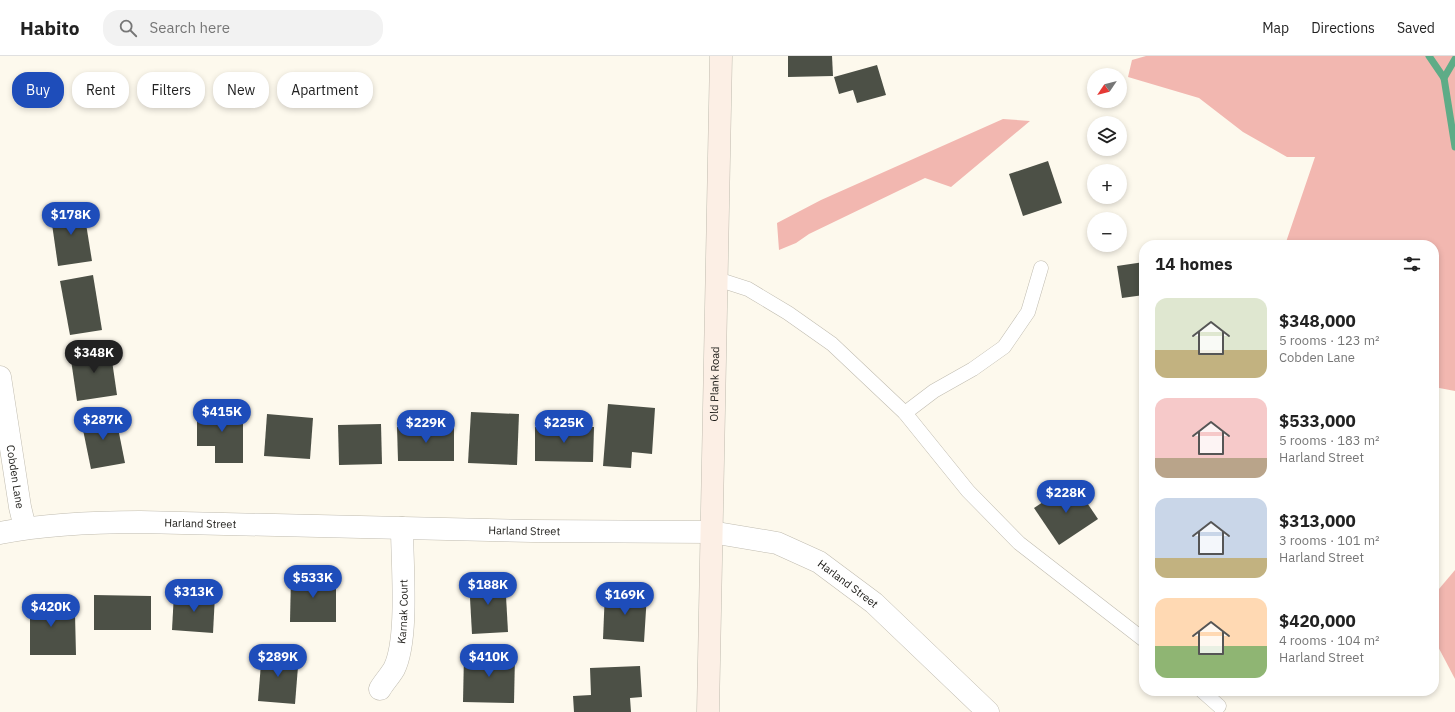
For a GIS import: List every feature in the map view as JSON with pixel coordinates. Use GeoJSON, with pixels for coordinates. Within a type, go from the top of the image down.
{"type":"FeatureCollection","features":[{"type":"Feature","properties":{"kind":"street","name":"Old Plank Road"},"geometry":{"type":"LineString","coordinates":[[708,712],[720,56]]}},
{"type":"Feature","properties":{"kind":"street","name":"Cobden Lane"},"geometry":{"type":"LineString","coordinates":[[0,378],[20,507],[26,528]]}},
{"type":"Feature","properties":{"kind":"street","name":"Harland Street"},"geometry":{"type":"LineString","coordinates":[[0,533],[26,528],[96,522],[140,522],[532,531],[711,532],[777,543],[819,562],[874,603],[988,712]]}},
{"type":"Feature","properties":{"kind":"street","name":"Karnak Court"},"geometry":{"type":"LineString","coordinates":[[380,689],[394,668],[401,644],[403,597],[402,528]]}},
{"type":"Feature","properties":{"kind":"lane"},"geometry":{"type":"LineString","coordinates":[[905,413],[934,390],[973,370],[1004,347],[1028,312],[1041,268]]}},
{"type":"Feature","properties":{"kind":"lane"},"geometry":{"type":"LineString","coordinates":[[717,279],[748,290],[788,313],[832,344],[905,413],[968,491],[1018,543],[1139,636]]}},
{"type":"Feature","properties":{"kind":"lane"},"geometry":{"type":"LineString","coordinates":[[1208,696],[1219,706]]}},
{"type":"Feature","properties":{"kind":"shaded area"},"geometry":{"type":"Polygon","coordinates":[[[1146,56],[1455,56],[1455,391],[1439,388],[1439,240],[1287,240],[1315,157],[1287,157],[1243,132],[1199,98],[1128,77],[1132,60],[1146,56]]]}},
{"type":"Feature","properties":{"kind":"shaded area"},"geometry":{"type":"Polygon","coordinates":[[[1003,119],[1030,121],[951,187],[925,178],[809,234],[796,243],[779,250],[777,223],[821,200],[1003,119]]]}},
{"type":"Feature","properties":{"kind":"shaded area"},"geometry":{"type":"Polygon","coordinates":[[[1455,570],[1455,679],[1439,649],[1439,589],[1455,570]]]}},
{"type":"Feature","properties":{"kind":"building"},"geometry":{"type":"Polygon","coordinates":[[[788,56],[832,56],[833,76],[788,77],[788,56]]]}},
{"type":"Feature","properties":{"kind":"building"},"geometry":{"type":"Polygon","coordinates":[[[877,65],[886,95],[857,103],[853,90],[839,94],[834,77],[877,65]]]}},
{"type":"Feature","properties":{"kind":"building"},"geometry":{"type":"Polygon","coordinates":[[[1048,161],[1062,203],[1023,216],[1009,174],[1048,161]]]}},
{"type":"Feature","properties":{"kind":"building"},"geometry":{"type":"Polygon","coordinates":[[[83,205],[92,261],[58,266],[50,210],[83,205]]]}},
{"type":"Feature","properties":{"kind":"building"},"geometry":{"type":"Polygon","coordinates":[[[1139,263],[1139,296],[1122,298],[1117,266],[1139,263]]]}},
{"type":"Feature","properties":{"kind":"building"},"geometry":{"type":"Polygon","coordinates":[[[93,275],[102,330],[70,335],[60,281],[93,275]]]}},
{"type":"Feature","properties":{"kind":"building"},"geometry":{"type":"Polygon","coordinates":[[[110,347],[117,395],[77,401],[70,353],[110,347]]]}},
{"type":"Feature","properties":{"kind":"building"},"geometry":{"type":"Polygon","coordinates":[[[608,404],[655,408],[652,454],[632,452],[631,468],[603,466],[608,404]]]}},
{"type":"Feature","properties":{"kind":"building"},"geometry":{"type":"Polygon","coordinates":[[[197,409],[243,409],[243,463],[215,463],[215,446],[197,446],[197,409]]]}},
{"type":"Feature","properties":{"kind":"building"},"geometry":{"type":"Polygon","coordinates":[[[471,412],[519,414],[517,465],[468,463],[471,412]]]}},
{"type":"Feature","properties":{"kind":"building"},"geometry":{"type":"Polygon","coordinates":[[[115,413],[125,463],[91,469],[81,420],[115,413]]]}},
{"type":"Feature","properties":{"kind":"building"},"geometry":{"type":"Polygon","coordinates":[[[267,414],[313,418],[310,459],[264,456],[267,414]]]}},
{"type":"Feature","properties":{"kind":"building"},"geometry":{"type":"Polygon","coordinates":[[[381,424],[382,464],[339,465],[338,425],[381,424]]]}},
{"type":"Feature","properties":{"kind":"building"},"geometry":{"type":"Polygon","coordinates":[[[454,426],[454,461],[398,461],[397,427],[454,426]]]}},
{"type":"Feature","properties":{"kind":"building"},"geometry":{"type":"Polygon","coordinates":[[[535,427],[594,427],[593,462],[535,461],[535,427]]]}},
{"type":"Feature","properties":{"kind":"building"},"geometry":{"type":"Polygon","coordinates":[[[1073,482],[1098,519],[1059,545],[1034,508],[1073,482]]]}},
{"type":"Feature","properties":{"kind":"building"},"geometry":{"type":"Polygon","coordinates":[[[291,575],[336,576],[336,622],[290,622],[291,575]]]}},
{"type":"Feature","properties":{"kind":"building"},"geometry":{"type":"Polygon","coordinates":[[[505,578],[508,632],[472,634],[469,580],[505,578]]]}},
{"type":"Feature","properties":{"kind":"building"},"geometry":{"type":"Polygon","coordinates":[[[605,591],[647,594],[644,642],[603,639],[605,591]]]}},
{"type":"Feature","properties":{"kind":"building"},"geometry":{"type":"Polygon","coordinates":[[[174,593],[215,595],[213,633],[172,630],[174,593]]]}},
{"type":"Feature","properties":{"kind":"building"},"geometry":{"type":"Polygon","coordinates":[[[94,595],[151,596],[151,630],[94,630],[94,595]]]}},
{"type":"Feature","properties":{"kind":"building"},"geometry":{"type":"Polygon","coordinates":[[[30,596],[57,596],[57,614],[75,614],[76,655],[30,655],[30,596]]]}},
{"type":"Feature","properties":{"kind":"building"},"geometry":{"type":"Polygon","coordinates":[[[262,651],[299,654],[295,704],[258,701],[262,651]]]}},
{"type":"Feature","properties":{"kind":"building"},"geometry":{"type":"Polygon","coordinates":[[[464,654],[515,655],[514,703],[463,702],[464,654]]]}},
{"type":"Feature","properties":{"kind":"building"},"geometry":{"type":"Polygon","coordinates":[[[640,666],[642,697],[630,698],[631,712],[574,712],[573,696],[591,695],[590,668],[640,666]]]}},
{"type":"Feature","properties":{"kind":"waterway"},"geometry":{"type":"LineString","coordinates":[[1429,56],[1444,78],[1455,147]]}},
{"type":"Feature","properties":{"kind":"waterway"},"geometry":{"type":"LineString","coordinates":[[1444,78],[1455,59]]}}]}
